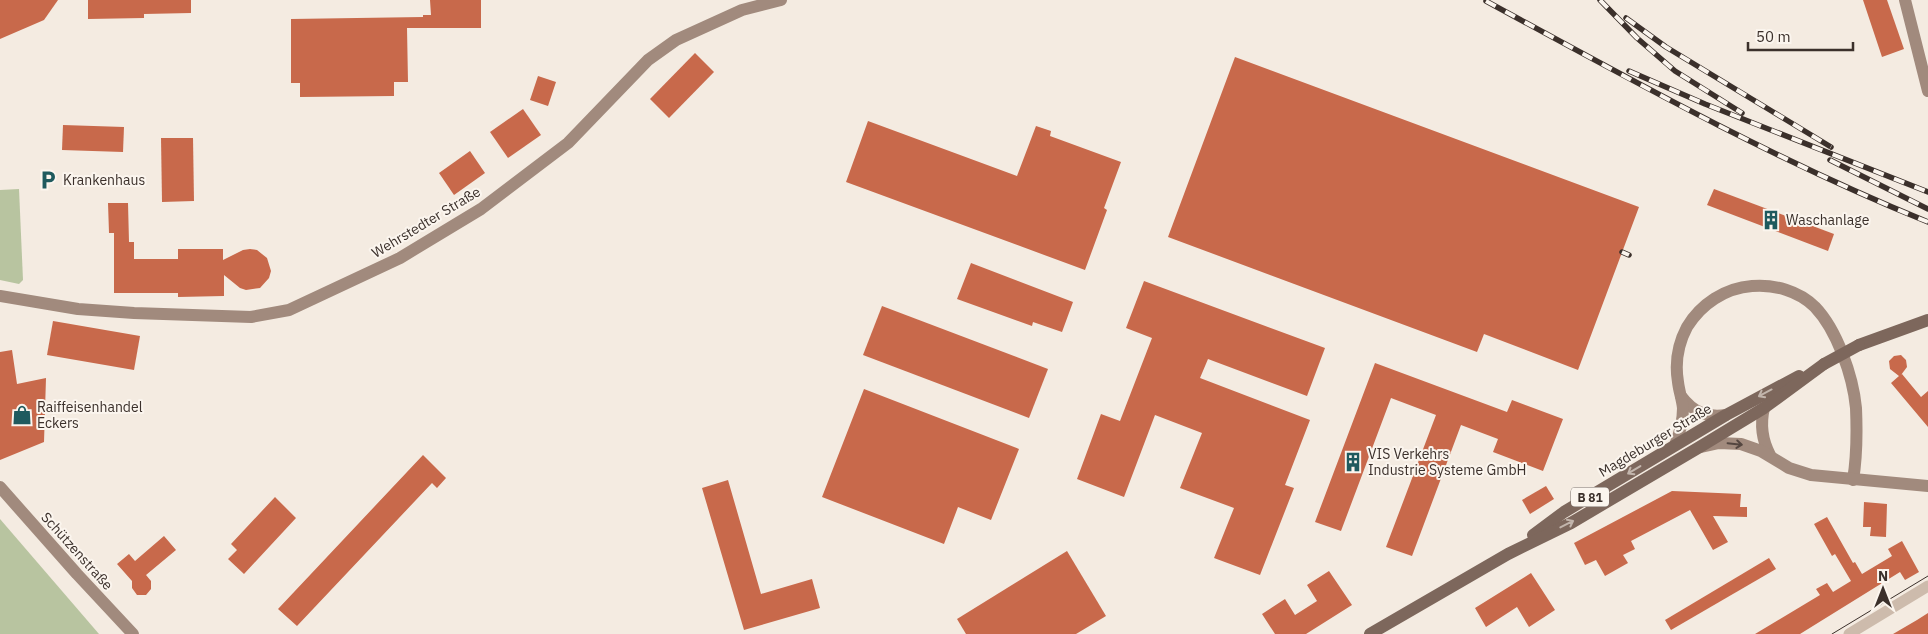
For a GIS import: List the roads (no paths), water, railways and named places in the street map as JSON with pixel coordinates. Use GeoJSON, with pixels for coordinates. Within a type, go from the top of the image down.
{"type":"FeatureCollection","features":[{"type":"Feature","properties":{"kind":"main road","name":"Magdeburger Straße"},"geometry":{"type":"LineString","coordinates":[[1508,554],[1564,512],[1726,415],[1860,345],[1927,321]]}},
{"type":"Feature","properties":{"kind":"main road","name":"Magdeburger Straße"},"geometry":{"type":"LineString","coordinates":[[1370,634],[1508,554],[1571,523],[1698,448],[1764,408],[1824,364]]}},
{"type":"Feature","properties":{"kind":"street","name":"Wehrstedter Straße"},"geometry":{"type":"LineString","coordinates":[[0,296],[78,309],[134,313],[251,317],[289,310],[400,258],[481,209],[568,143],[648,60],[676,40],[742,10],[781,0]]}},
{"type":"Feature","properties":{"kind":"street"},"geometry":{"type":"LineString","coordinates":[[1905,0],[1928,91]]}},
{"type":"Feature","properties":{"kind":"street"},"geometry":{"type":"LineString","coordinates":[[1675,445],[1683,416],[1677,373],[1678,350],[1687,328],[1701,310],[1721,295],[1745,287],[1771,286],[1795,293],[1815,307],[1833,334],[1848,371],[1856,407],[1856,451],[1853,480]]}},
{"type":"Feature","properties":{"kind":"street"},"geometry":{"type":"LineString","coordinates":[[1681,396],[1698,412],[1712,416],[1726,415]]}},
{"type":"Feature","properties":{"kind":"street"},"geometry":{"type":"LineString","coordinates":[[1764,408],[1762,430],[1770,455]]}},
{"type":"Feature","properties":{"kind":"street"},"geometry":{"type":"LineString","coordinates":[[1698,448],[1729,443],[1751,447],[1770,455],[1789,468],[1800,472],[1853,480],[1928,486]]}},
{"type":"Feature","properties":{"kind":"street","name":"Schützenstraße"},"geometry":{"type":"LineString","coordinates":[[0,487],[133,634]]}},
{"type":"Feature","properties":{"kind":"street"},"geometry":{"type":"LineString","coordinates":[[1849,634],[1928,586]]}},
{"type":"Feature","properties":{"kind":"tram line"},"geometry":{"type":"LineString","coordinates":[[1832,634],[1928,576]]}},
{"type":"Feature","properties":{"kind":"railway"},"geometry":{"type":"LineString","coordinates":[[1600,0],[1637,38],[1675,71],[1742,113]]}},
{"type":"Feature","properties":{"kind":"railway"},"geometry":{"type":"LineString","coordinates":[[1486,1],[1759,146],[1928,222]]}},
{"type":"Feature","properties":{"kind":"railway"},"geometry":{"type":"LineString","coordinates":[[1626,18],[1666,47],[1831,147]]}},
{"type":"Feature","properties":{"kind":"railway"},"geometry":{"type":"LineString","coordinates":[[1629,71],[1705,104],[1928,192]]}},
{"type":"Feature","properties":{"kind":"railway"},"geometry":{"type":"LineString","coordinates":[[1830,160],[1928,209]]}},
{"type":"Feature","properties":{"kind":"railway"},"geometry":{"type":"LineString","coordinates":[[1622,252],[1629,255]]}},
{"type":"Feature","properties":{"kind":"place","name":"Krankenhaus"},"geometry":{"type":"Point","coordinates":[48,180]}},
{"type":"Feature","properties":{"kind":"place","name":"Waschanlage"},"geometry":{"type":"Point","coordinates":[1771,220]}},
{"type":"Feature","properties":{"kind":"place","name":"Raiffeisenhandel Eckers"},"geometry":{"type":"Point","coordinates":[22,415]}},
{"type":"Feature","properties":{"kind":"place","name":"VIS Verkehrs Industrie Systeme GmbH"},"geometry":{"type":"Point","coordinates":[1353,462]}}]}
